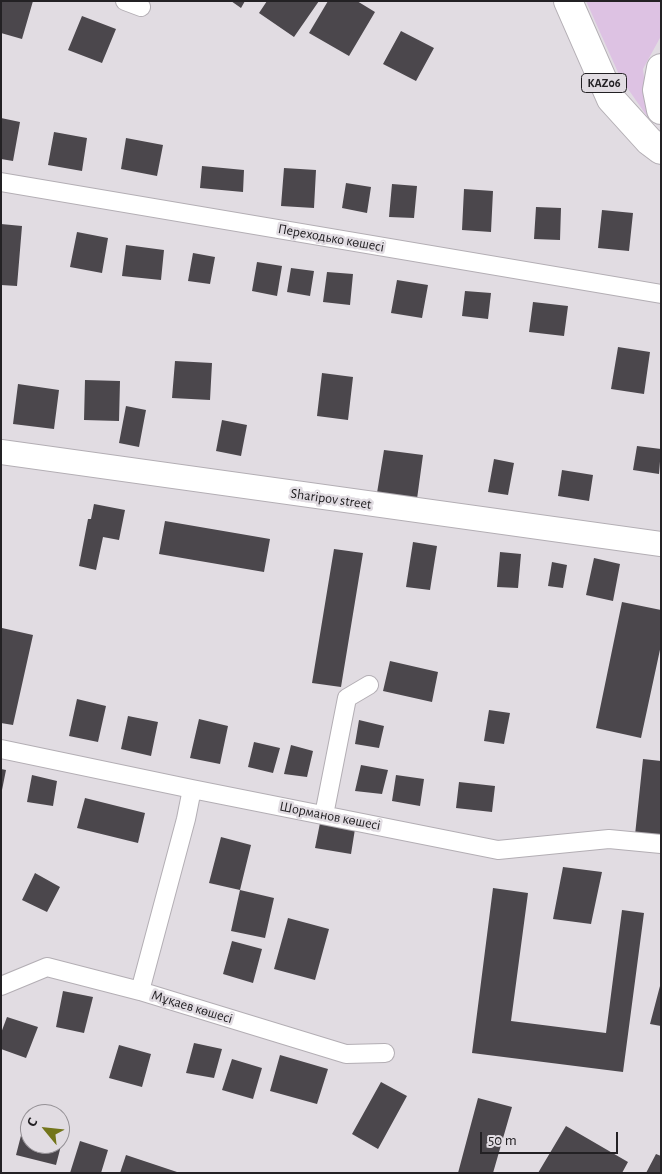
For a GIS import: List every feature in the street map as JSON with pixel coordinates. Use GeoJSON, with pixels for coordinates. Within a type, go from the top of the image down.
{"type":"FeatureCollection","features":[{"type":"Feature","properties":{"kind":"main road","name":"KАZ06"},"geometry":{"type":"LineString","coordinates":[[568,1],[612,99],[648,141],[661,150]]}},
{"type":"Feature","properties":{"kind":"main road"},"geometry":{"type":"LineString","coordinates":[[661,68],[657,90],[661,110]]}},
{"type":"Feature","properties":{"kind":"street","name":"Переходько көшесі"},"geometry":{"type":"LineString","coordinates":[[1,182],[661,294]]}},
{"type":"Feature","properties":{"kind":"street","name":"Sharipov street"},"geometry":{"type":"LineString","coordinates":[[1,452],[661,544]]}},
{"type":"Feature","properties":{"kind":"street"},"geometry":{"type":"LineString","coordinates":[[324,815],[347,698],[369,685]]}},
{"type":"Feature","properties":{"kind":"street","name":"Шорманов көшесі"},"geometry":{"type":"LineString","coordinates":[[1,749],[498,850],[609,839],[661,844]]}},
{"type":"Feature","properties":{"kind":"street"},"geometry":{"type":"LineString","coordinates":[[140,990],[186,819],[192,789]]}},
{"type":"Feature","properties":{"kind":"street","name":"Мұқаев көшесі"},"geometry":{"type":"LineString","coordinates":[[1,986],[47,967],[140,990],[346,1054],[385,1053]]}},
{"type":"Feature","properties":{"kind":"shaded area"},"geometry":{"type":"Polygon","coordinates":[[[586,1],[661,1],[661,36],[643,69],[649,119],[621,79],[586,1]]]}},
{"type":"Feature","properties":{"kind":"building"},"geometry":{"type":"Polygon","coordinates":[[[1,1],[33,1],[22,39],[1,33],[1,1]]]}},
{"type":"Feature","properties":{"kind":"building"},"geometry":{"type":"Polygon","coordinates":[[[231,1],[245,1],[241,8],[231,1]]]}},
{"type":"Feature","properties":{"kind":"building"},"geometry":{"type":"Polygon","coordinates":[[[267,1],[319,1],[294,37],[259,13],[267,1]]]}},
{"type":"Feature","properties":{"kind":"building"},"geometry":{"type":"Polygon","coordinates":[[[328,1],[357,1],[375,12],[349,56],[309,33],[328,1]]]}},
{"type":"Feature","properties":{"kind":"building"},"geometry":{"type":"Polygon","coordinates":[[[82,16],[116,29],[102,63],[68,50],[82,16]]]}},
{"type":"Feature","properties":{"kind":"building"},"geometry":{"type":"Polygon","coordinates":[[[401,31],[434,48],[416,81],[383,64],[401,31]]]}},
{"type":"Feature","properties":{"kind":"building"},"geometry":{"type":"Polygon","coordinates":[[[1,118],[20,122],[13,161],[1,159],[1,118]]]}},
{"type":"Feature","properties":{"kind":"building"},"geometry":{"type":"Polygon","coordinates":[[[54,132],[87,138],[82,171],[48,165],[54,132]]]}},
{"type":"Feature","properties":{"kind":"building"},"geometry":{"type":"Polygon","coordinates":[[[126,138],[163,145],[157,176],[121,169],[126,138]]]}},
{"type":"Feature","properties":{"kind":"building"},"geometry":{"type":"Polygon","coordinates":[[[202,166],[244,170],[243,192],[200,188],[202,166]]]}},
{"type":"Feature","properties":{"kind":"building"},"geometry":{"type":"Polygon","coordinates":[[[284,168],[316,170],[314,208],[281,206],[284,168]]]}},
{"type":"Feature","properties":{"kind":"building"},"geometry":{"type":"Polygon","coordinates":[[[346,183],[371,187],[367,213],[342,208],[346,183]]]}},
{"type":"Feature","properties":{"kind":"building"},"geometry":{"type":"Polygon","coordinates":[[[392,184],[417,186],[414,218],[389,217],[392,184]]]}},
{"type":"Feature","properties":{"kind":"building"},"geometry":{"type":"Polygon","coordinates":[[[464,189],[493,191],[491,232],[462,230],[464,189]]]}},
{"type":"Feature","properties":{"kind":"building"},"geometry":{"type":"Polygon","coordinates":[[[536,207],[561,208],[560,240],[534,239],[536,207]]]}},
{"type":"Feature","properties":{"kind":"building"},"geometry":{"type":"Polygon","coordinates":[[[602,210],[633,213],[629,251],[598,248],[602,210]]]}},
{"type":"Feature","properties":{"kind":"building"},"geometry":{"type":"Polygon","coordinates":[[[1,224],[22,226],[17,286],[1,285],[1,224]]]}},
{"type":"Feature","properties":{"kind":"building"},"geometry":{"type":"Polygon","coordinates":[[[77,232],[108,238],[102,273],[70,267],[77,232]]]}},
{"type":"Feature","properties":{"kind":"building"},"geometry":{"type":"Polygon","coordinates":[[[126,245],[164,250],[161,280],[122,276],[126,245]]]}},
{"type":"Feature","properties":{"kind":"building"},"geometry":{"type":"Polygon","coordinates":[[[193,253],[215,257],[210,284],[188,281],[193,253]]]}},
{"type":"Feature","properties":{"kind":"building"},"geometry":{"type":"Polygon","coordinates":[[[257,262],[282,266],[277,296],[252,291],[257,262]]]}},
{"type":"Feature","properties":{"kind":"building"},"geometry":{"type":"Polygon","coordinates":[[[291,268],[314,271],[310,296],[287,292],[291,268]]]}},
{"type":"Feature","properties":{"kind":"building"},"geometry":{"type":"Polygon","coordinates":[[[327,272],[353,274],[350,305],[323,302],[327,272]]]}},
{"type":"Feature","properties":{"kind":"building"},"geometry":{"type":"Polygon","coordinates":[[[397,280],[428,285],[422,318],[391,313],[397,280]]]}},
{"type":"Feature","properties":{"kind":"building"},"geometry":{"type":"Polygon","coordinates":[[[465,291],[491,293],[488,319],[462,316],[465,291]]]}},
{"type":"Feature","properties":{"kind":"building"},"geometry":{"type":"Polygon","coordinates":[[[533,302],[568,306],[564,336],[529,332],[533,302]]]}},
{"type":"Feature","properties":{"kind":"building"},"geometry":{"type":"Polygon","coordinates":[[[618,347],[650,352],[644,394],[611,389],[618,347]]]}},
{"type":"Feature","properties":{"kind":"building"},"geometry":{"type":"Polygon","coordinates":[[[175,361],[212,363],[210,400],[172,398],[175,361]]]}},
{"type":"Feature","properties":{"kind":"building"},"geometry":{"type":"Polygon","coordinates":[[[322,373],[353,377],[348,420],[317,416],[322,373]]]}},
{"type":"Feature","properties":{"kind":"building"},"geometry":{"type":"Polygon","coordinates":[[[85,380],[120,381],[119,421],[84,420],[85,380]]]}},
{"type":"Feature","properties":{"kind":"building"},"geometry":{"type":"Polygon","coordinates":[[[18,384],[59,390],[54,429],[13,424],[18,384]]]}},
{"type":"Feature","properties":{"kind":"building"},"geometry":{"type":"Polygon","coordinates":[[[126,406],[146,410],[139,447],[119,443],[126,406]]]}},
{"type":"Feature","properties":{"kind":"building"},"geometry":{"type":"Polygon","coordinates":[[[222,420],[247,425],[241,456],[216,451],[222,420]]]}},
{"type":"Feature","properties":{"kind":"building"},"geometry":{"type":"Polygon","coordinates":[[[637,446],[661,449],[659,474],[633,470],[637,446]]]}},
{"type":"Feature","properties":{"kind":"building"},"geometry":{"type":"Polygon","coordinates":[[[384,450],[423,455],[417,499],[377,493],[384,450]]]}},
{"type":"Feature","properties":{"kind":"building"},"geometry":{"type":"Polygon","coordinates":[[[494,459],[514,463],[508,495],[488,492],[494,459]]]}},
{"type":"Feature","properties":{"kind":"building"},"geometry":{"type":"Polygon","coordinates":[[[562,470],[593,475],[589,501],[558,496],[562,470]]]}},
{"type":"Feature","properties":{"kind":"building"},"geometry":{"type":"Polygon","coordinates":[[[94,504],[125,510],[119,540],[103,537],[96,570],[79,566],[88,519],[91,519],[94,504]]]}},
{"type":"Feature","properties":{"kind":"building"},"geometry":{"type":"Polygon","coordinates":[[[165,521],[270,539],[264,572],[159,554],[165,521]]]}},
{"type":"Feature","properties":{"kind":"building"},"geometry":{"type":"Polygon","coordinates":[[[413,542],[437,546],[430,590],[406,587],[413,542]]]}},
{"type":"Feature","properties":{"kind":"building"},"geometry":{"type":"Polygon","coordinates":[[[334,549],[363,553],[341,687],[312,683],[334,549]]]}},
{"type":"Feature","properties":{"kind":"building"},"geometry":{"type":"Polygon","coordinates":[[[500,552],[521,554],[518,588],[497,587],[500,552]]]}},
{"type":"Feature","properties":{"kind":"building"},"geometry":{"type":"Polygon","coordinates":[[[594,558],[620,564],[613,601],[586,595],[594,558]]]}},
{"type":"Feature","properties":{"kind":"building"},"geometry":{"type":"Polygon","coordinates":[[[552,562],[567,565],[563,588],[548,586],[552,562]]]}},
{"type":"Feature","properties":{"kind":"building"},"geometry":{"type":"Polygon","coordinates":[[[622,602],[661,610],[661,645],[641,738],[596,728],[622,602]]]}},
{"type":"Feature","properties":{"kind":"building"},"geometry":{"type":"Polygon","coordinates":[[[2,628],[33,635],[13,725],[1,723],[2,628]]]}},
{"type":"Feature","properties":{"kind":"building"},"geometry":{"type":"Polygon","coordinates":[[[390,661],[438,672],[432,702],[383,691],[390,661]]]}},
{"type":"Feature","properties":{"kind":"building"},"geometry":{"type":"Polygon","coordinates":[[[77,699],[106,706],[98,742],[69,736],[77,699]]]}},
{"type":"Feature","properties":{"kind":"building"},"geometry":{"type":"Polygon","coordinates":[[[489,710],[510,713],[504,744],[484,741],[489,710]]]}},
{"type":"Feature","properties":{"kind":"building"},"geometry":{"type":"Polygon","coordinates":[[[128,716],[158,722],[151,756],[121,749],[128,716]]]}},
{"type":"Feature","properties":{"kind":"building"},"geometry":{"type":"Polygon","coordinates":[[[199,719],[228,726],[220,764],[190,758],[199,719]]]}},
{"type":"Feature","properties":{"kind":"building"},"geometry":{"type":"Polygon","coordinates":[[[359,720],[384,726],[379,748],[355,744],[359,720]]]}},
{"type":"Feature","properties":{"kind":"building"},"geometry":{"type":"Polygon","coordinates":[[[254,742],[280,748],[273,773],[248,767],[254,742]]]}},
{"type":"Feature","properties":{"kind":"building"},"geometry":{"type":"Polygon","coordinates":[[[291,745],[313,751],[307,777],[284,774],[291,745]]]}},
{"type":"Feature","properties":{"kind":"building"},"geometry":{"type":"Polygon","coordinates":[[[643,759],[661,761],[661,838],[635,835],[643,759]]]}},
{"type":"Feature","properties":{"kind":"building"},"geometry":{"type":"Polygon","coordinates":[[[361,765],[388,770],[382,794],[355,791],[361,765]]]}},
{"type":"Feature","properties":{"kind":"building"},"geometry":{"type":"Polygon","coordinates":[[[1,769],[6,770],[2,790],[1,790],[1,769]]]}},
{"type":"Feature","properties":{"kind":"building"},"geometry":{"type":"Polygon","coordinates":[[[32,775],[57,781],[53,806],[27,802],[32,775]]]}},
{"type":"Feature","properties":{"kind":"building"},"geometry":{"type":"Polygon","coordinates":[[[396,775],[424,779],[420,806],[392,801],[396,775]]]}},
{"type":"Feature","properties":{"kind":"building"},"geometry":{"type":"Polygon","coordinates":[[[459,782],[495,786],[492,812],[456,808],[459,782]]]}},
{"type":"Feature","properties":{"kind":"building"},"geometry":{"type":"Polygon","coordinates":[[[85,798],[145,813],[138,843],[77,828],[85,798]]]}},
{"type":"Feature","properties":{"kind":"building"},"geometry":{"type":"Polygon","coordinates":[[[320,823],[355,829],[351,854],[315,848],[320,823]]]}},
{"type":"Feature","properties":{"kind":"building"},"geometry":{"type":"Polygon","coordinates":[[[221,837],[251,845],[240,890],[209,883],[221,837]]]}},
{"type":"Feature","properties":{"kind":"building"},"geometry":{"type":"Polygon","coordinates":[[[563,867],[602,872],[591,924],[553,919],[563,867]]]}},
{"type":"Feature","properties":{"kind":"building"},"geometry":{"type":"Polygon","coordinates":[[[35,873],[60,887],[47,912],[22,900],[35,873]]]}},
{"type":"Feature","properties":{"kind":"building"},"geometry":{"type":"Polygon","coordinates":[[[493,888],[528,893],[511,1021],[606,1033],[622,910],[644,913],[623,1072],[472,1053],[493,888]]]}},
{"type":"Feature","properties":{"kind":"building"},"geometry":{"type":"Polygon","coordinates":[[[240,890],[274,898],[265,938],[231,931],[240,890]]]}},
{"type":"Feature","properties":{"kind":"building"},"geometry":{"type":"Polygon","coordinates":[[[288,918],[329,929],[315,980],[274,969],[288,918]]]}},
{"type":"Feature","properties":{"kind":"building"},"geometry":{"type":"Polygon","coordinates":[[[232,941],[262,949],[253,983],[223,974],[232,941]]]}},
{"type":"Feature","properties":{"kind":"building"},"geometry":{"type":"Polygon","coordinates":[[[661,986],[661,1026],[650,1024],[661,986]]]}},
{"type":"Feature","properties":{"kind":"building"},"geometry":{"type":"Polygon","coordinates":[[[63,991],[93,997],[84,1033],[56,1027],[63,991]]]}},
{"type":"Feature","properties":{"kind":"building"},"geometry":{"type":"Polygon","coordinates":[[[7,1017],[38,1027],[26,1058],[1,1049],[1,1033],[7,1017]]]}},
{"type":"Feature","properties":{"kind":"building"},"geometry":{"type":"Polygon","coordinates":[[[194,1043],[222,1049],[214,1078],[186,1073],[194,1043]]]}},
{"type":"Feature","properties":{"kind":"building"},"geometry":{"type":"Polygon","coordinates":[[[119,1045],[151,1054],[142,1087],[109,1078],[119,1045]]]}},
{"type":"Feature","properties":{"kind":"building"},"geometry":{"type":"Polygon","coordinates":[[[280,1055],[328,1069],[317,1104],[270,1091],[280,1055]]]}},
{"type":"Feature","properties":{"kind":"building"},"geometry":{"type":"Polygon","coordinates":[[[232,1059],[262,1068],[253,1099],[222,1090],[232,1059]]]}},
{"type":"Feature","properties":{"kind":"building"},"geometry":{"type":"Polygon","coordinates":[[[381,1082],[407,1096],[378,1149],[352,1134],[381,1082]]]}},
{"type":"Feature","properties":{"kind":"building"},"geometry":{"type":"Polygon","coordinates":[[[478,1098],[512,1107],[493,1173],[458,1173],[478,1098]]]}},
{"type":"Feature","properties":{"kind":"building"},"geometry":{"type":"Polygon","coordinates":[[[566,1126],[628,1162],[622,1173],[538,1173],[566,1126]]]}},
{"type":"Feature","properties":{"kind":"building"},"geometry":{"type":"Polygon","coordinates":[[[20,1139],[20,1154],[59,1154],[56,1165],[16,1155],[20,1139]]]}},
{"type":"Feature","properties":{"kind":"building"},"geometry":{"type":"Polygon","coordinates":[[[80,1141],[108,1150],[101,1173],[70,1173],[80,1141]]]}},
{"type":"Feature","properties":{"kind":"building"},"geometry":{"type":"Polygon","coordinates":[[[656,1154],[661,1156],[661,1173],[646,1173],[656,1154]]]}},
{"type":"Feature","properties":{"kind":"building"},"geometry":{"type":"Polygon","coordinates":[[[126,1155],[177,1172],[177,1173],[120,1173],[126,1155]]]}}]}
